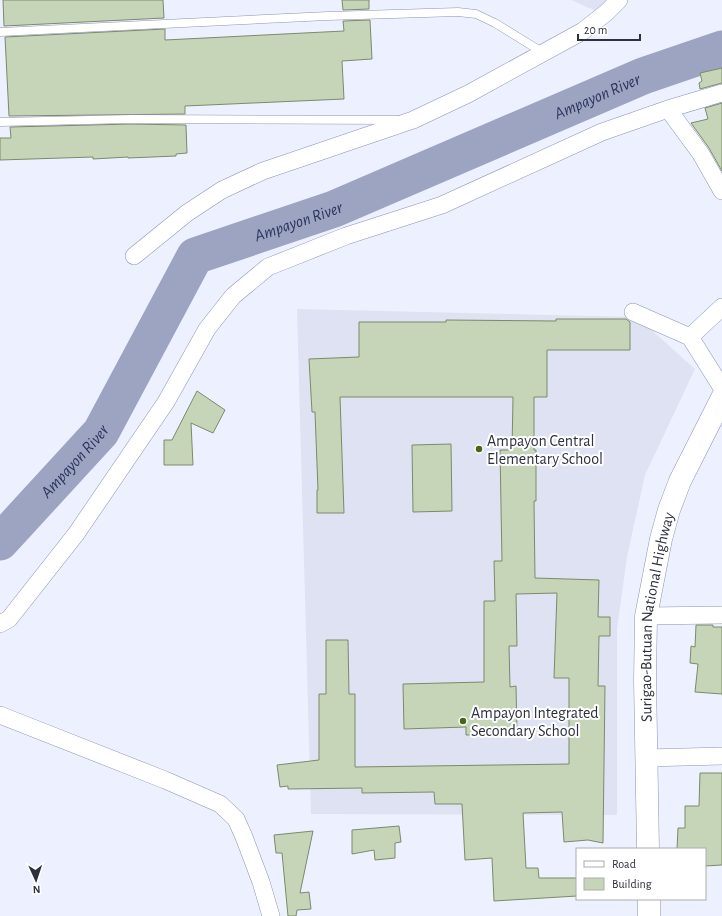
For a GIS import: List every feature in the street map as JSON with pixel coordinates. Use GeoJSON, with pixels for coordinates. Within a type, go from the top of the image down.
{"type":"FeatureCollection","features":[{"type":"Feature","properties":{"kind":"highway","name":"Surigao-Butuan National Highway"},"geometry":{"type":"LineString","coordinates":[[648,848],[646,616],[669,510],[680,481],[722,398]]}},
{"type":"Feature","properties":{"kind":"highway"},"geometry":{"type":"LineString","coordinates":[[649,900],[649,916]]}},
{"type":"Feature","properties":{"kind":"street"},"geometry":{"type":"LineString","coordinates":[[134,256],[187,213],[222,190],[263,171],[413,120],[468,94],[542,52],[583,31],[607,12],[619,0]]}},
{"type":"Feature","properties":{"kind":"street"},"geometry":{"type":"LineString","coordinates":[[0,624],[9,619],[76,534],[166,402],[207,329],[233,296],[268,267],[346,236],[442,205],[602,132],[668,109],[722,93]]}},
{"type":"Feature","properties":{"kind":"street"},"geometry":{"type":"LineString","coordinates":[[668,109],[701,154],[722,191]]}},
{"type":"Feature","properties":{"kind":"street"},"geometry":{"type":"LineString","coordinates":[[690,337],[722,307]]}},
{"type":"Feature","properties":{"kind":"street"},"geometry":{"type":"LineString","coordinates":[[634,312],[690,337],[722,388]]}},
{"type":"Feature","properties":{"kind":"street"},"geometry":{"type":"LineString","coordinates":[[646,616],[722,615]]}},
{"type":"Feature","properties":{"kind":"street"},"geometry":{"type":"LineString","coordinates":[[0,715],[165,780],[220,804],[236,819],[261,882],[271,916]]}},
{"type":"Feature","properties":{"kind":"street"},"geometry":{"type":"LineString","coordinates":[[647,758],[722,756]]}},
{"type":"Feature","properties":{"kind":"lane"},"geometry":{"type":"LineString","coordinates":[[0,32],[328,16],[458,12],[476,14],[483,17],[542,52]]}},
{"type":"Feature","properties":{"kind":"lane"},"geometry":{"type":"LineString","coordinates":[[0,122],[132,119],[413,120]]}},
{"type":"Feature","properties":{"kind":"shaded area"},"geometry":{"type":"Polygon","coordinates":[[[571,0],[606,0],[596,11],[571,0]]]}},
{"type":"Feature","properties":{"kind":"shaded area","name":"Ampayon Central Elementary School"},"geometry":{"type":"Polygon","coordinates":[[[297,309],[637,317],[695,369],[645,475],[627,557],[617,629],[617,815],[311,814],[297,309]]]}},
{"type":"Feature","properties":{"kind":"building"},"geometry":{"type":"Polygon","coordinates":[[[3,0],[163,0],[164,18],[4,26],[3,0]]]}},
{"type":"Feature","properties":{"kind":"building"},"geometry":{"type":"Polygon","coordinates":[[[342,0],[369,0],[369,9],[343,10],[342,0]]]}},
{"type":"Feature","properties":{"kind":"building"},"geometry":{"type":"Polygon","coordinates":[[[370,20],[372,59],[342,61],[344,99],[185,106],[185,114],[9,116],[5,37],[165,29],[165,40],[344,31],[343,21],[370,20]]]}},
{"type":"Feature","properties":{"kind":"building"},"geometry":{"type":"Polygon","coordinates":[[[722,68],[722,83],[700,89],[699,83],[702,81],[700,73],[722,68]]]}},
{"type":"Feature","properties":{"kind":"building"},"geometry":{"type":"Polygon","coordinates":[[[722,103],[722,171],[709,148],[691,123],[708,119],[705,108],[722,103]]]}},
{"type":"Feature","properties":{"kind":"building"},"geometry":{"type":"Polygon","coordinates":[[[132,124],[186,125],[187,153],[176,154],[176,156],[128,158],[93,159],[93,157],[0,160],[0,138],[11,138],[10,127],[132,124]]]}},
{"type":"Feature","properties":{"kind":"building"},"geometry":{"type":"Polygon","coordinates":[[[556,319],[626,319],[630,322],[630,350],[547,350],[547,397],[534,397],[534,450],[536,450],[536,501],[534,501],[535,578],[599,580],[598,617],[610,617],[610,636],[599,636],[598,686],[605,686],[603,843],[588,840],[564,842],[562,812],[523,813],[526,868],[538,868],[539,878],[576,878],[576,896],[494,901],[492,858],[465,860],[462,804],[435,804],[434,792],[362,793],[362,788],[288,789],[288,786],[280,787],[277,765],[319,760],[319,694],[326,694],[326,640],[348,640],[349,694],[355,694],[355,767],[569,764],[569,678],[554,678],[557,593],[516,594],[517,646],[509,646],[510,687],[516,686],[517,734],[466,735],[466,727],[404,729],[403,684],[484,682],[484,601],[495,601],[494,561],[502,561],[500,450],[512,450],[513,397],[340,397],[344,513],[317,513],[318,490],[315,412],[312,412],[309,359],[359,357],[359,322],[446,322],[446,320],[556,321],[556,319]]]}},
{"type":"Feature","properties":{"kind":"building"},"geometry":{"type":"Polygon","coordinates":[[[197,391],[225,410],[213,433],[191,423],[193,465],[164,465],[164,440],[172,440],[197,391]]]}},
{"type":"Feature","properties":{"kind":"building"},"geometry":{"type":"Polygon","coordinates":[[[451,444],[452,511],[413,512],[412,445],[451,444]]]}},
{"type":"Feature","properties":{"kind":"building"},"geometry":{"type":"Polygon","coordinates":[[[696,625],[713,625],[713,627],[722,627],[722,694],[695,692],[698,664],[690,663],[691,646],[695,647],[696,625]]]}},
{"type":"Feature","properties":{"kind":"building"},"geometry":{"type":"Polygon","coordinates":[[[700,773],[722,773],[722,865],[706,866],[706,848],[677,848],[678,828],[685,828],[685,806],[699,806],[700,773]]]}},
{"type":"Feature","properties":{"kind":"building"},"geometry":{"type":"Polygon","coordinates":[[[399,826],[401,842],[395,843],[395,858],[375,860],[374,850],[352,854],[352,830],[399,826]]]}},
{"type":"Feature","properties":{"kind":"building"},"geometry":{"type":"Polygon","coordinates":[[[313,831],[300,893],[309,892],[311,909],[297,910],[296,916],[288,916],[282,853],[276,853],[274,835],[313,831]]]}},
{"type":"Feature","properties":{"kind":"waterway","name":"Ampayon River"},"geometry":{"type":"LineString","coordinates":[[0,542],[101,432],[195,256],[334,209],[643,76],[722,49]]}},
{"type":"Feature","properties":{"kind":"place","name":"Ampayon Central Elementary School"},"geometry":{"type":"Point","coordinates":[479,449]}},
{"type":"Feature","properties":{"kind":"place","name":"Ampayon Integrated Secondary School"},"geometry":{"type":"Point","coordinates":[463,721]}}]}
